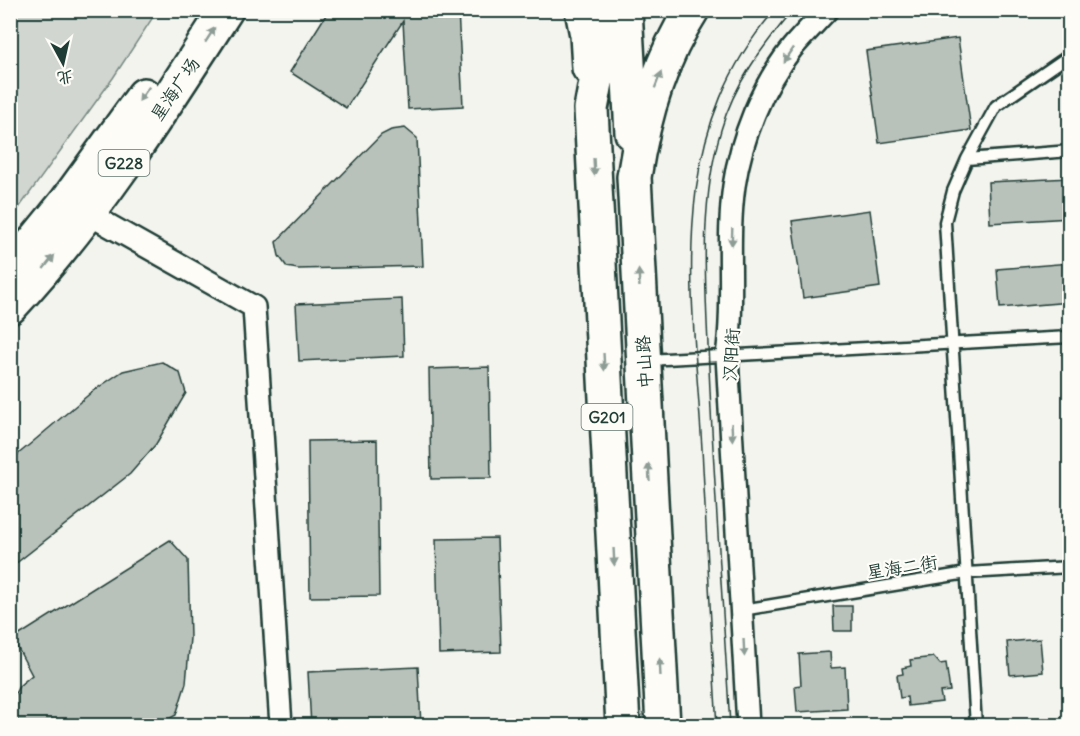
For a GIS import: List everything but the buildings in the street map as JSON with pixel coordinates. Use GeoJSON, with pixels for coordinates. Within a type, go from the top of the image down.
{"type":"FeatureCollection","features":[{"type":"Feature","properties":{"kind":"highway","name":"星海广场"},"geometry":{"type":"LineString","coordinates":[[10,307],[77,207],[200,10]]}},
{"type":"Feature","properties":{"kind":"highway","name":"星海广场"},"geometry":{"type":"LineString","coordinates":[[10,272],[77,207],[175,90],[226,10]]}},
{"type":"Feature","properties":{"kind":"highway"},"geometry":{"type":"LineString","coordinates":[[582,10],[587,35],[591,109]]}},
{"type":"Feature","properties":{"kind":"highway","name":"G201"},"geometry":{"type":"LineString","coordinates":[[617,10],[602,50],[591,109],[623,726]]}},
{"type":"Feature","properties":{"kind":"highway"},"geometry":{"type":"LineString","coordinates":[[625,10],[634,177]]}},
{"type":"Feature","properties":{"kind":"highway","name":"中山路"},"geometry":{"type":"LineString","coordinates":[[663,726],[634,177],[640,135],[652,96],[666,58],[692,10]]}},
{"type":"Feature","properties":{"kind":"street","name":"汉阳街"},"geometry":{"type":"LineString","coordinates":[[748,726],[727,356],[732,320],[734,186],[751,122],[770,82],[792,48],[827,10]]}},
{"type":"Feature","properties":{"kind":"street"},"geometry":{"type":"LineString","coordinates":[[77,207],[254,307],[281,726]]}},
{"type":"Feature","properties":{"kind":"lane"},"geometry":{"type":"LineString","coordinates":[[976,726],[945,222],[953,191],[967,159],[996,106],[1070,55]]}},
{"type":"Feature","properties":{"kind":"lane"},"geometry":{"type":"LineString","coordinates":[[967,159],[1070,151]]}},
{"type":"Feature","properties":{"kind":"lane"},"geometry":{"type":"LineString","coordinates":[[644,360],[1070,337]]}},
{"type":"Feature","properties":{"kind":"lane","name":"星海二街"},"geometry":{"type":"LineString","coordinates":[[742,610],[967,573],[1070,567]]}},
{"type":"Feature","properties":{"kind":"shaded area"},"geometry":{"type":"Polygon","coordinates":[[[11,10],[157,11],[113,78],[11,219],[11,10]]]}},
{"type":"Feature","properties":{"kind":"tram line"},"geometry":{"type":"LineString","coordinates":[[717,726],[694,333],[693,219],[700,164],[715,111],[739,60],[775,10]]}},
{"type":"Feature","properties":{"kind":"tram line"},"geometry":{"type":"LineString","coordinates":[[730,726],[711,413],[705,278],[706,218],[714,159],[727,113],[751,66],[793,10]]}}]}
